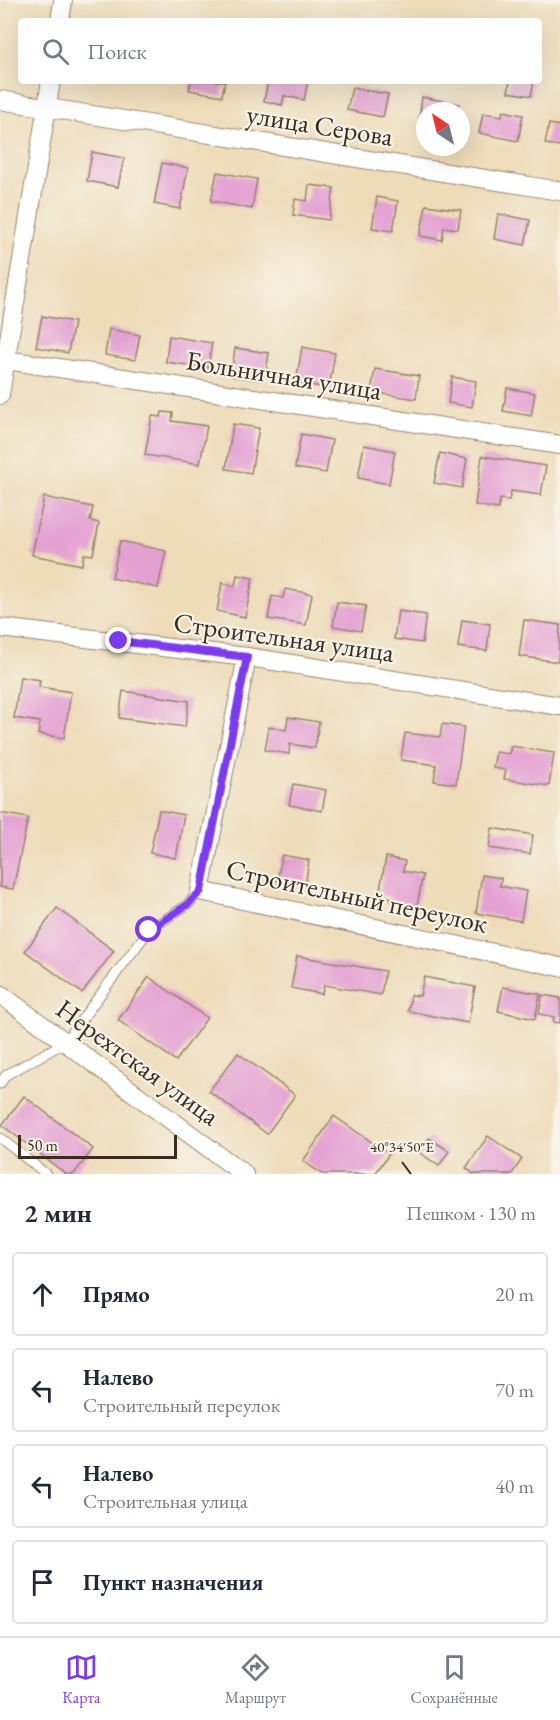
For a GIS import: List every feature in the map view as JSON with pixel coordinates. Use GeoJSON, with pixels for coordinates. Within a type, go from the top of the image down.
{"type":"FeatureCollection","features":[{"type":"Feature","properties":{"kind":"street"},"geometry":{"type":"LineString","coordinates":[[60,18],[63,0]]}},
{"type":"Feature","properties":{"kind":"street"},"geometry":{"type":"LineString","coordinates":[[0,395],[3,359],[50,84]]}},
{"type":"Feature","properties":{"kind":"street","name":"улица Серова"},"geometry":{"type":"LineString","coordinates":[[0,100],[560,191]]}},
{"type":"Feature","properties":{"kind":"street","name":"Больничная улица"},"geometry":{"type":"LineString","coordinates":[[3,359],[560,446]]}},
{"type":"Feature","properties":{"kind":"street","name":"Строительная улица"},"geometry":{"type":"LineString","coordinates":[[0,628],[247,657],[560,706]]}},
{"type":"Feature","properties":{"kind":"street","name":"Строительный переулок"},"geometry":{"type":"LineString","coordinates":[[247,657],[201,891],[560,967]]}},
{"type":"Feature","properties":{"kind":"street","name":"Нерехтская улица"},"geometry":{"type":"LineString","coordinates":[[0,994],[244,1174]]}},
{"type":"Feature","properties":{"kind":"lane"},"geometry":{"type":"LineString","coordinates":[[0,1084],[6,1075],[64,1043],[149,930],[187,905],[201,891]]}},
{"type":"Feature","properties":{"kind":"lane"},"geometry":{"type":"LineString","coordinates":[[0,1138],[46,1174]]}},
{"type":"Feature","properties":{"kind":"building"},"geometry":{"type":"Polygon","coordinates":[[[190,84],[224,84],[222,96],[189,90],[190,84]]]}},
{"type":"Feature","properties":{"kind":"building"},"geometry":{"type":"Polygon","coordinates":[[[267,84],[307,84],[304,100],[284,96],[282,105],[264,101],[267,84]]]}},
{"type":"Feature","properties":{"kind":"building"},"geometry":{"type":"Polygon","coordinates":[[[509,84],[533,84],[531,96],[508,92],[509,84]]]}},
{"type":"Feature","properties":{"kind":"building"},"geometry":{"type":"Polygon","coordinates":[[[352,88],[388,94],[383,117],[347,110],[352,88]]]}},
{"type":"Feature","properties":{"kind":"building"},"geometry":{"type":"Polygon","coordinates":[[[422,97],[448,102],[421,102],[422,97]]]}},
{"type":"Feature","properties":{"kind":"building"},"geometry":{"type":"Polygon","coordinates":[[[503,111],[523,115],[518,141],[479,133],[483,113],[502,116],[503,111]]]}},
{"type":"Feature","properties":{"kind":"building"},"geometry":{"type":"Polygon","coordinates":[[[549,124],[560,126],[560,146],[545,144],[549,124]]]}},
{"type":"Feature","properties":{"kind":"building"},"geometry":{"type":"Polygon","coordinates":[[[92,152],[124,158],[118,187],[87,181],[92,152]]]}},
{"type":"Feature","properties":{"kind":"building"},"geometry":{"type":"Polygon","coordinates":[[[162,163],[188,168],[180,209],[154,204],[162,163]]]}},
{"type":"Feature","properties":{"kind":"building"},"geometry":{"type":"Polygon","coordinates":[[[217,172],[257,179],[252,209],[211,201],[217,172]]]}},
{"type":"Feature","properties":{"kind":"building"},"geometry":{"type":"Polygon","coordinates":[[[309,185],[334,188],[329,220],[293,215],[295,199],[307,201],[309,185]]]}},
{"type":"Feature","properties":{"kind":"building"},"geometry":{"type":"Polygon","coordinates":[[[377,197],[398,201],[393,231],[372,228],[377,197]]]}},
{"type":"Feature","properties":{"kind":"building"},"geometry":{"type":"Polygon","coordinates":[[[426,205],[461,210],[458,229],[444,227],[442,240],[420,236],[426,205]]]}},
{"type":"Feature","properties":{"kind":"building"},"geometry":{"type":"Polygon","coordinates":[[[498,214],[530,220],[525,245],[494,239],[498,214]]]}},
{"type":"Feature","properties":{"kind":"building"},"geometry":{"type":"Polygon","coordinates":[[[42,316],[74,322],[68,353],[36,347],[42,316]]]}},
{"type":"Feature","properties":{"kind":"building"},"geometry":{"type":"Polygon","coordinates":[[[109,329],[140,335],[135,360],[105,355],[109,329]]]}},
{"type":"Feature","properties":{"kind":"building"},"geometry":{"type":"Polygon","coordinates":[[[169,336],[212,343],[208,368],[166,362],[169,336]]]}},
{"type":"Feature","properties":{"kind":"building"},"geometry":{"type":"Polygon","coordinates":[[[302,347],[335,353],[329,388],[296,383],[302,347]]]}},
{"type":"Feature","properties":{"kind":"building"},"geometry":{"type":"Polygon","coordinates":[[[235,348],[269,353],[266,373],[260,372],[259,380],[231,376],[235,348]]]}},
{"type":"Feature","properties":{"kind":"building"},"geometry":{"type":"Polygon","coordinates":[[[375,369],[419,376],[416,399],[371,392],[375,369]]]}},
{"type":"Feature","properties":{"kind":"building"},"geometry":{"type":"Polygon","coordinates":[[[452,377],[476,381],[472,407],[448,403],[452,377]]]}},
{"type":"Feature","properties":{"kind":"building"},"geometry":{"type":"Polygon","coordinates":[[[507,388],[535,393],[531,416],[503,411],[507,388]]]}},
{"type":"Feature","properties":{"kind":"building"},"geometry":{"type":"Polygon","coordinates":[[[162,412],[173,413],[172,421],[207,426],[200,464],[145,455],[152,416],[161,417],[162,412]]]}},
{"type":"Feature","properties":{"kind":"building"},"geometry":{"type":"Polygon","coordinates":[[[233,424],[259,428],[251,473],[226,469],[233,424]]]}},
{"type":"Feature","properties":{"kind":"building"},"geometry":{"type":"Polygon","coordinates":[[[301,434],[332,440],[326,473],[295,468],[301,434]]]}},
{"type":"Feature","properties":{"kind":"building"},"geometry":{"type":"Polygon","coordinates":[[[364,445],[395,451],[389,484],[358,478],[364,445]]]}},
{"type":"Feature","properties":{"kind":"building"},"geometry":{"type":"Polygon","coordinates":[[[440,453],[467,459],[462,488],[434,483],[440,453]]]}},
{"type":"Feature","properties":{"kind":"building"},"geometry":{"type":"Polygon","coordinates":[[[482,456],[546,466],[541,495],[511,491],[509,500],[500,499],[498,509],[475,505],[482,456]]]}},
{"type":"Feature","properties":{"kind":"building"},"geometry":{"type":"Polygon","coordinates":[[[44,497],[93,507],[90,521],[99,523],[93,555],[84,554],[82,565],[32,555],[44,497]]]}},
{"type":"Feature","properties":{"kind":"building"},"geometry":{"type":"Polygon","coordinates":[[[120,541],[166,551],[158,588],[112,578],[120,541]]]}},
{"type":"Feature","properties":{"kind":"building"},"geometry":{"type":"Polygon","coordinates":[[[237,575],[253,578],[245,617],[217,611],[222,583],[235,586],[237,575]]]}},
{"type":"Feature","properties":{"kind":"building"},"geometry":{"type":"Polygon","coordinates":[[[285,589],[312,594],[306,625],[268,619],[272,596],[283,598],[285,589]]]}},
{"type":"Feature","properties":{"kind":"building"},"geometry":{"type":"Polygon","coordinates":[[[337,602],[366,606],[361,631],[333,626],[337,602]]]}},
{"type":"Feature","properties":{"kind":"building"},"geometry":{"type":"Polygon","coordinates":[[[398,611],[426,615],[422,643],[394,639],[398,611]]]}},
{"type":"Feature","properties":{"kind":"building"},"geometry":{"type":"Polygon","coordinates":[[[462,620],[490,624],[487,651],[458,647],[462,620]]]}},
{"type":"Feature","properties":{"kind":"building"},"geometry":{"type":"Polygon","coordinates":[[[524,620],[560,625],[558,662],[519,656],[524,620]]]}},
{"type":"Feature","properties":{"kind":"building"},"geometry":{"type":"Polygon","coordinates":[[[20,677],[40,680],[39,687],[71,692],[64,738],[38,734],[40,722],[14,718],[20,677]]]}},
{"type":"Feature","properties":{"kind":"building"},"geometry":{"type":"Polygon","coordinates":[[[123,691],[189,701],[185,727],[119,718],[123,691]]]}},
{"type":"Feature","properties":{"kind":"building"},"geometry":{"type":"Polygon","coordinates":[[[288,717],[319,722],[315,748],[290,744],[289,754],[265,750],[269,727],[286,730],[288,717]]]}},
{"type":"Feature","properties":{"kind":"building"},"geometry":{"type":"Polygon","coordinates":[[[442,724],[464,727],[456,784],[434,781],[436,765],[401,760],[405,733],[440,737],[442,724]]]}},
{"type":"Feature","properties":{"kind":"building"},"geometry":{"type":"Polygon","coordinates":[[[511,746],[554,753],[549,786],[504,779],[506,770],[493,768],[496,752],[509,754],[511,746]]]}},
{"type":"Feature","properties":{"kind":"building"},"geometry":{"type":"Polygon","coordinates":[[[293,784],[326,790],[322,811],[289,805],[293,784]]]}},
{"type":"Feature","properties":{"kind":"building"},"geometry":{"type":"Polygon","coordinates":[[[159,810],[184,815],[176,858],[150,853],[159,810]]]}},
{"type":"Feature","properties":{"kind":"building"},"geometry":{"type":"Polygon","coordinates":[[[0,813],[28,818],[13,889],[0,887],[0,813]]]}},
{"type":"Feature","properties":{"kind":"building"},"geometry":{"type":"Polygon","coordinates":[[[492,828],[533,835],[530,854],[489,848],[492,828]]]}},
{"type":"Feature","properties":{"kind":"building"},"geometry":{"type":"Polygon","coordinates":[[[282,855],[309,860],[305,886],[277,881],[282,855]]]}},
{"type":"Feature","properties":{"kind":"building"},"geometry":{"type":"Polygon","coordinates":[[[386,857],[405,861],[403,871],[423,875],[417,906],[391,901],[392,898],[379,895],[386,857]]]}},
{"type":"Feature","properties":{"kind":"building"},"geometry":{"type":"Polygon","coordinates":[[[482,875],[501,878],[500,886],[526,891],[521,921],[476,913],[482,875]]]}},
{"type":"Feature","properties":{"kind":"building"},"geometry":{"type":"Polygon","coordinates":[[[57,908],[114,951],[82,993],[25,951],[57,908]]]}},
{"type":"Feature","properties":{"kind":"building"},"geometry":{"type":"Polygon","coordinates":[[[297,956],[385,971],[381,995],[324,985],[322,994],[291,988],[297,956]]]}},
{"type":"Feature","properties":{"kind":"building"},"geometry":{"type":"Polygon","coordinates":[[[149,977],[207,1018],[176,1061],[118,1020],[149,977]]]}},
{"type":"Feature","properties":{"kind":"building"},"geometry":{"type":"Polygon","coordinates":[[[424,977],[475,987],[468,1023],[408,1011],[411,995],[420,996],[424,977]]]}},
{"type":"Feature","properties":{"kind":"building"},"geometry":{"type":"Polygon","coordinates":[[[503,987],[540,994],[535,1019],[498,1011],[503,987]]]}},
{"type":"Feature","properties":{"kind":"building"},"geometry":{"type":"Polygon","coordinates":[[[542,995],[560,998],[560,1023],[553,1022],[554,1017],[539,1014],[542,995]]]}},
{"type":"Feature","properties":{"kind":"building"},"geometry":{"type":"Polygon","coordinates":[[[238,1053],[295,1095],[267,1134],[209,1091],[238,1053]]]}},
{"type":"Feature","properties":{"kind":"building"},"geometry":{"type":"Polygon","coordinates":[[[24,1096],[93,1149],[74,1174],[66,1174],[2,1125],[24,1096]]]}},
{"type":"Feature","properties":{"kind":"building"},"geometry":{"type":"Polygon","coordinates":[[[334,1116],[389,1154],[375,1174],[322,1174],[303,1161],[334,1116]]]}},
{"type":"Feature","properties":{"kind":"building"},"geometry":{"type":"Polygon","coordinates":[[[488,1136],[522,1159],[512,1174],[474,1174],[466,1168],[488,1136]]]}},
{"type":"Feature","properties":{"kind":"building"},"geometry":{"type":"Polygon","coordinates":[[[429,1138],[449,1151],[439,1166],[419,1152],[429,1138]]]}},
{"type":"Feature","properties":{"kind":"route"},"geometry":{"type":"LineString","coordinates":[[119,641],[247,657],[201,891],[187,905],[149,930]]}}]}
